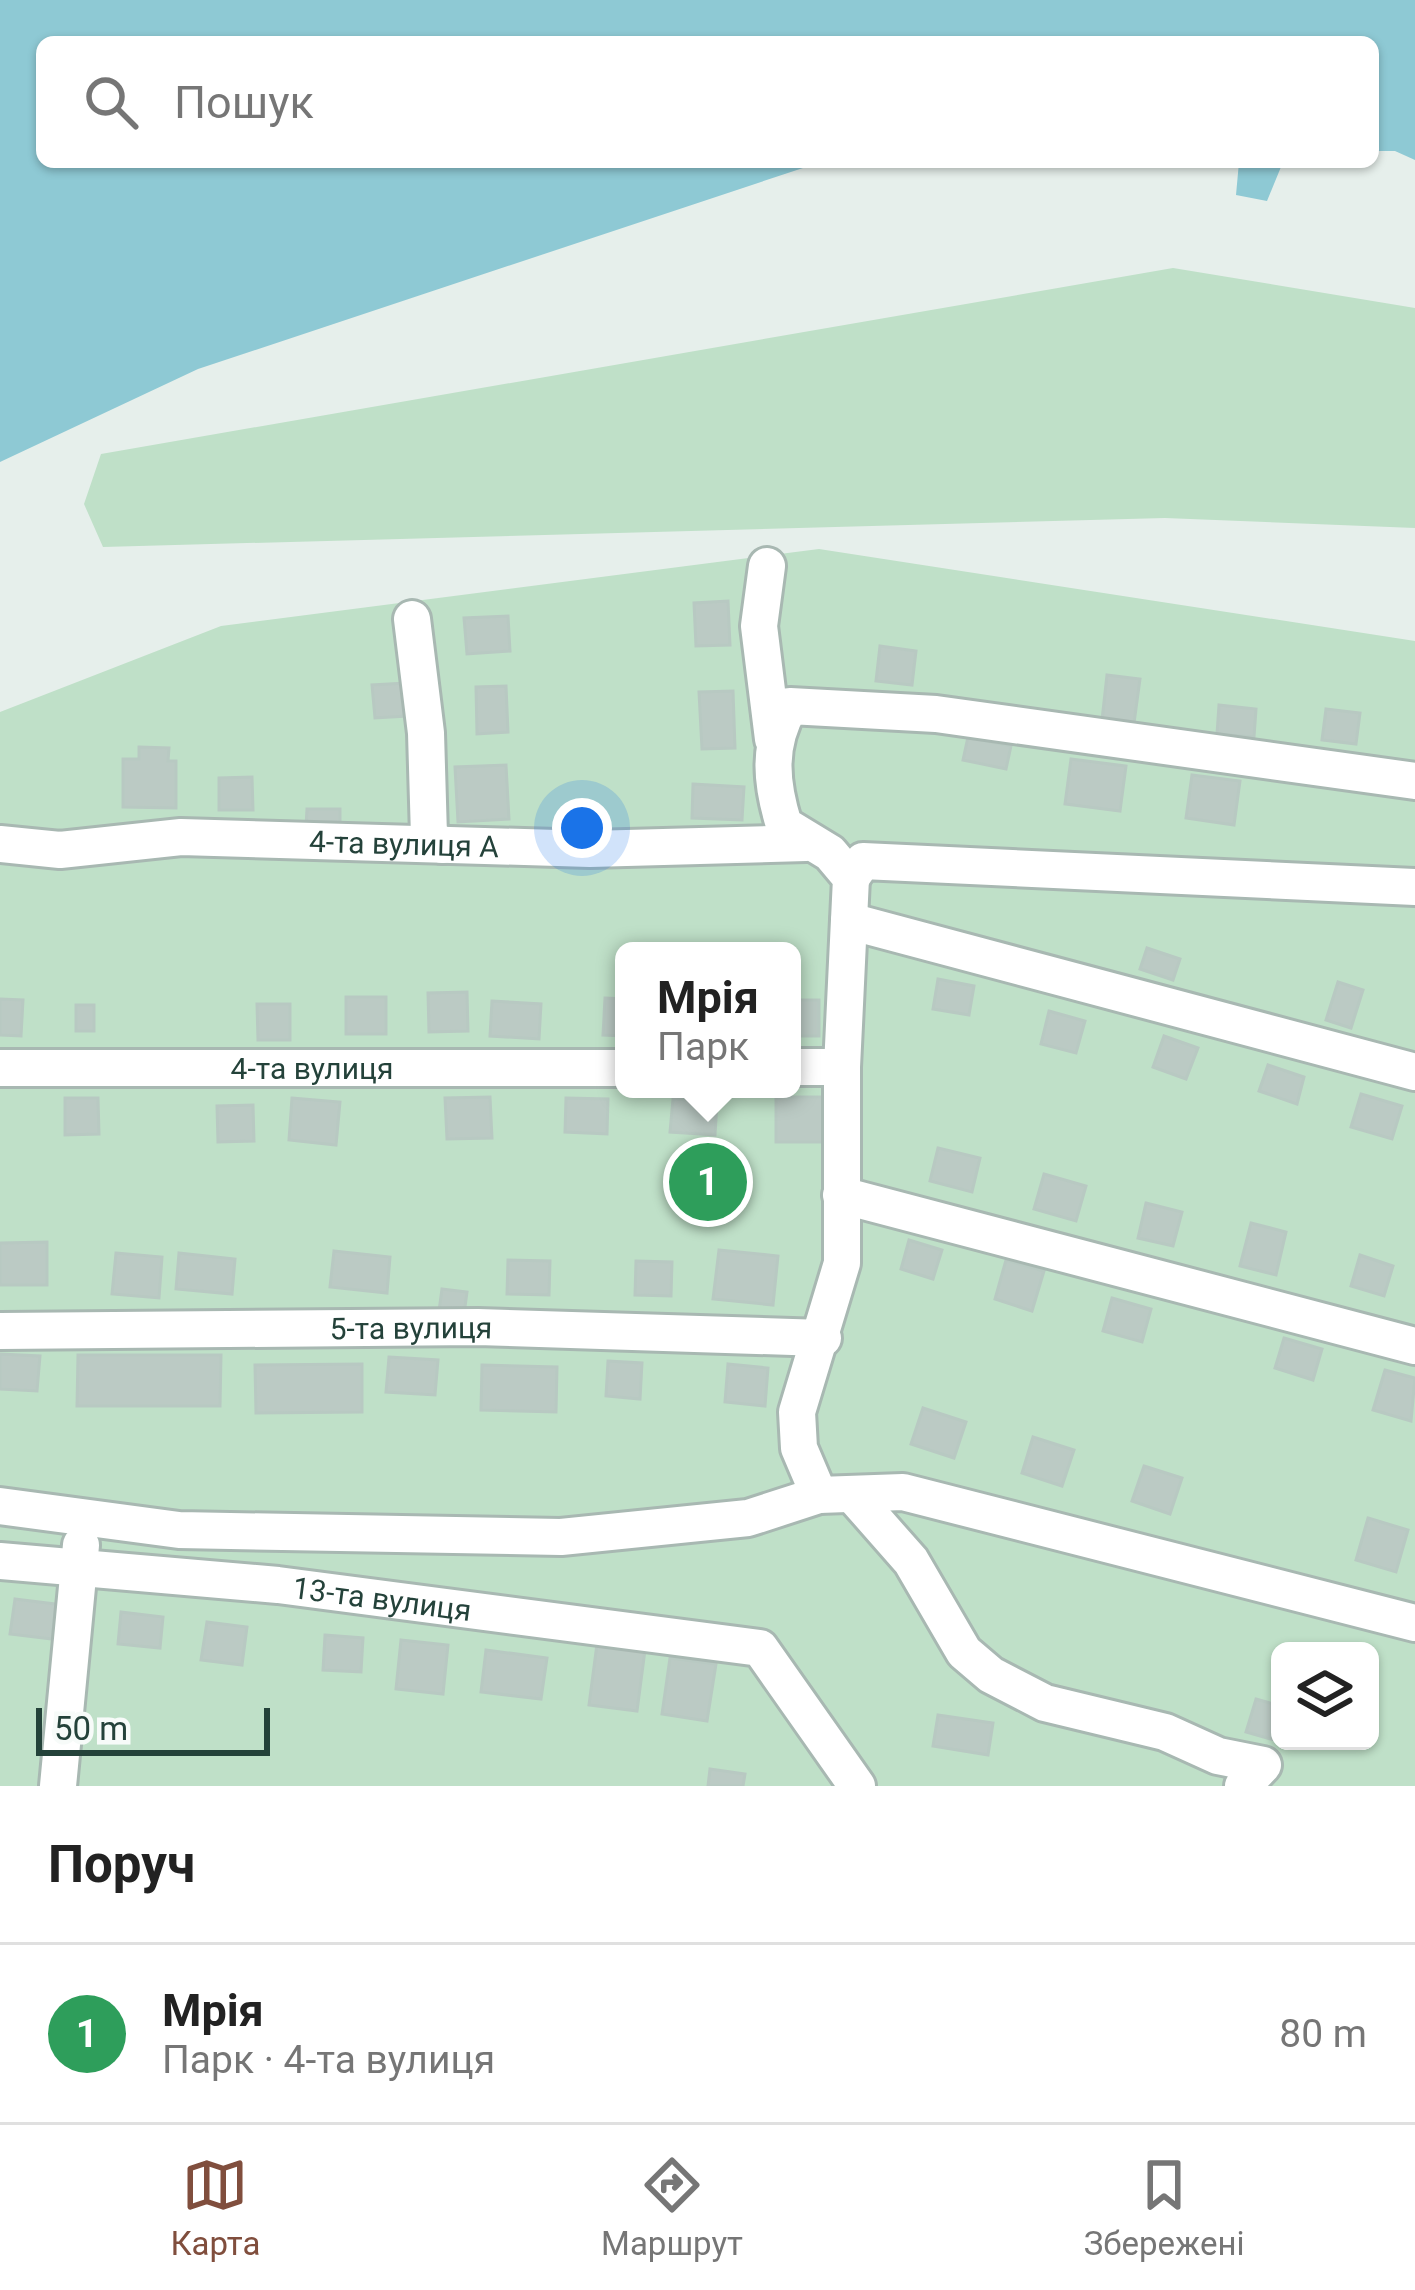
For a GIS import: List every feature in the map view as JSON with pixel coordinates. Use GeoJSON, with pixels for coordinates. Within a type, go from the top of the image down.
{"type":"FeatureCollection","features":[{"type":"Feature","properties":{"kind":"street"},"geometry":{"type":"LineString","coordinates":[[766,566],[759,626],[773,739],[773,790],[784,825],[806,843],[830,853],[850,878]]}},
{"type":"Feature","properties":{"kind":"street"},"geometry":{"type":"LineString","coordinates":[[412,619],[426,733],[426,815],[429,836],[442,845]]}},
{"type":"Feature","properties":{"kind":"street"},"geometry":{"type":"LineString","coordinates":[[773,739],[790,706],[830,705],[936,714],[1415,781]]}},
{"type":"Feature","properties":{"kind":"street","name":"4-та вулиця А"},"geometry":{"type":"LineString","coordinates":[[0,844],[60,850],[181,837],[730,849],[806,843]]}},
{"type":"Feature","properties":{"kind":"street"},"geometry":{"type":"LineString","coordinates":[[1258,1779],[1165,1732],[1045,1703],[991,1675],[964,1652],[910,1562],[835,1494],[800,1448],[797,1412],[842,1263],[842,1067],[850,878],[863,861],[1415,887]]}},
{"type":"Feature","properties":{"kind":"street"},"geometry":{"type":"LineString","coordinates":[[848,921],[1415,1072]]}},
{"type":"Feature","properties":{"kind":"street"},"geometry":{"type":"LineString","coordinates":[[801,1067],[842,1067]]}},
{"type":"Feature","properties":{"kind":"street","name":"4-та вулиця"},"geometry":{"type":"LineString","coordinates":[[0,1068],[615,1068]]}},
{"type":"Feature","properties":{"kind":"street"},"geometry":{"type":"LineString","coordinates":[[841,1195],[1415,1346]]}},
{"type":"Feature","properties":{"kind":"street","name":"5-та вулиця"},"geometry":{"type":"LineString","coordinates":[[0,1331],[478,1327],[823,1338]]}},
{"type":"Feature","properties":{"kind":"street"},"geometry":{"type":"LineString","coordinates":[[0,1505],[179,1531],[561,1537],[748,1518],[835,1494],[903,1492],[981,1508],[1415,1623]]}},
{"type":"Feature","properties":{"kind":"street"},"geometry":{"type":"LineString","coordinates":[[58,1786],[86,1518]]}},
{"type":"Feature","properties":{"kind":"street","name":"13-та вулиця"},"geometry":{"type":"LineString","coordinates":[[0,1562],[278,1585],[760,1648],[857,1786]]}},
{"type":"Feature","properties":{"kind":"green space"},"geometry":{"type":"Polygon","coordinates":[[[1173,268],[1415,308],[1415,528],[1165,518],[103,547],[84,504],[101,454],[1173,268]]]}},
{"type":"Feature","properties":{"kind":"green space"},"geometry":{"type":"Polygon","coordinates":[[[819,549],[1415,641],[1415,1786],[0,1786],[0,712],[221,626],[819,549]]]}},
{"type":"Feature","properties":{"kind":"water"},"geometry":{"type":"Polygon","coordinates":[[[0,0],[1415,0],[1415,160],[1395,151],[1379,151],[1379,36],[36,36],[36,168],[803,168],[198,369],[0,462],[0,0]]]}},
{"type":"Feature","properties":{"kind":"water"},"geometry":{"type":"Polygon","coordinates":[[[1238,168],[1281,168],[1267,201],[1236,195],[1238,168]]]}},
{"type":"Feature","properties":{"kind":"building"},"geometry":{"type":"Polygon","coordinates":[[[728,601],[730,645],[696,646],[694,603],[728,601]]]}},
{"type":"Feature","properties":{"kind":"building"},"geometry":{"type":"Polygon","coordinates":[[[508,616],[510,651],[467,654],[464,618],[508,616]]]}},
{"type":"Feature","properties":{"kind":"building"},"geometry":{"type":"Polygon","coordinates":[[[880,646],[916,651],[912,685],[876,681],[880,646]]]}},
{"type":"Feature","properties":{"kind":"building"},"geometry":{"type":"Polygon","coordinates":[[[1107,675],[1140,679],[1134,723],[1102,720],[1107,675]]]}},
{"type":"Feature","properties":{"kind":"building"},"geometry":{"type":"Polygon","coordinates":[[[405,683],[407,716],[375,718],[372,685],[405,683]]]}},
{"type":"Feature","properties":{"kind":"building"},"geometry":{"type":"Polygon","coordinates":[[[506,686],[508,732],[477,734],[476,687],[506,686]]]}},
{"type":"Feature","properties":{"kind":"building"},"geometry":{"type":"Polygon","coordinates":[[[733,691],[735,748],[702,749],[699,692],[733,691]]]}},
{"type":"Feature","properties":{"kind":"building"},"geometry":{"type":"Polygon","coordinates":[[[1219,705],[1256,709],[1254,737],[1217,734],[1219,705]]]}},
{"type":"Feature","properties":{"kind":"building"},"geometry":{"type":"Polygon","coordinates":[[[1326,709],[1360,713],[1356,744],[1322,740],[1326,709]]]}},
{"type":"Feature","properties":{"kind":"building"},"geometry":{"type":"Polygon","coordinates":[[[968,737],[1011,746],[1006,769],[963,760],[968,737]]]}},
{"type":"Feature","properties":{"kind":"building"},"geometry":{"type":"Polygon","coordinates":[[[139,747],[169,748],[168,761],[176,761],[176,808],[123,807],[123,759],[139,759],[139,747]]]}},
{"type":"Feature","properties":{"kind":"building"},"geometry":{"type":"Polygon","coordinates":[[[1071,759],[1126,766],[1120,811],[1065,804],[1071,759]]]}},
{"type":"Feature","properties":{"kind":"building"},"geometry":{"type":"Polygon","coordinates":[[[506,765],[509,819],[458,822],[455,767],[506,765]]]}},
{"type":"Feature","properties":{"kind":"building"},"geometry":{"type":"Polygon","coordinates":[[[1192,775],[1240,781],[1234,825],[1186,818],[1192,775]]]}},
{"type":"Feature","properties":{"kind":"building"},"geometry":{"type":"Polygon","coordinates":[[[252,777],[253,810],[219,810],[219,778],[252,777]]]}},
{"type":"Feature","properties":{"kind":"building"},"geometry":{"type":"Polygon","coordinates":[[[693,784],[744,787],[742,820],[692,818],[693,784]]]}},
{"type":"Feature","properties":{"kind":"building"},"geometry":{"type":"Polygon","coordinates":[[[307,809],[340,809],[340,827],[306,826],[307,809]]]}},
{"type":"Feature","properties":{"kind":"building"},"geometry":{"type":"Polygon","coordinates":[[[1147,948],[1180,959],[1173,980],[1140,969],[1147,948]]]}},
{"type":"Feature","properties":{"kind":"building"},"geometry":{"type":"Polygon","coordinates":[[[938,979],[974,986],[969,1015],[933,1009],[938,979]]]}},
{"type":"Feature","properties":{"kind":"building"},"geometry":{"type":"Polygon","coordinates":[[[1338,982],[1363,990],[1351,1028],[1326,1020],[1338,982]]]}},
{"type":"Feature","properties":{"kind":"building"},"geometry":{"type":"Polygon","coordinates":[[[467,992],[468,1031],[429,1032],[428,993],[467,992]]]}},
{"type":"Feature","properties":{"kind":"building"},"geometry":{"type":"Polygon","coordinates":[[[346,997],[386,997],[386,1034],[346,1034],[346,997]]]}},
{"type":"Feature","properties":{"kind":"building"},"geometry":{"type":"Polygon","coordinates":[[[605,998],[615,999],[615,1036],[603,1035],[605,998]]]}},
{"type":"Feature","properties":{"kind":"building"},"geometry":{"type":"Polygon","coordinates":[[[0,999],[23,1000],[21,1036],[0,1035],[0,999]]]}},
{"type":"Feature","properties":{"kind":"building"},"geometry":{"type":"Polygon","coordinates":[[[801,1000],[819,1000],[819,1036],[801,1036],[801,1000]]]}},
{"type":"Feature","properties":{"kind":"building"},"geometry":{"type":"Polygon","coordinates":[[[492,1001],[541,1004],[539,1039],[490,1036],[492,1001]]]}},
{"type":"Feature","properties":{"kind":"building"},"geometry":{"type":"Polygon","coordinates":[[[257,1004],[290,1004],[290,1040],[258,1040],[257,1004]]]}},
{"type":"Feature","properties":{"kind":"building"},"geometry":{"type":"Polygon","coordinates":[[[76,1005],[94,1005],[94,1031],[76,1031],[76,1005]]]}},
{"type":"Feature","properties":{"kind":"building"},"geometry":{"type":"Polygon","coordinates":[[[1049,1011],[1085,1021],[1076,1053],[1041,1044],[1049,1011]]]}},
{"type":"Feature","properties":{"kind":"building"},"geometry":{"type":"Polygon","coordinates":[[[1164,1036],[1198,1048],[1186,1079],[1153,1067],[1164,1036]]]}},
{"type":"Feature","properties":{"kind":"building"},"geometry":{"type":"Polygon","coordinates":[[[1268,1065],[1304,1077],[1297,1104],[1259,1091],[1268,1065]]]}},
{"type":"Feature","properties":{"kind":"building"},"geometry":{"type":"Polygon","coordinates":[[[1361,1094],[1402,1106],[1392,1139],[1351,1127],[1361,1094]]]}},
{"type":"Feature","properties":{"kind":"building"},"geometry":{"type":"Polygon","coordinates":[[[490,1097],[492,1138],[447,1139],[445,1098],[490,1097]]]}},
{"type":"Feature","properties":{"kind":"building"},"geometry":{"type":"Polygon","coordinates":[[[827,1097],[827,1142],[776,1142],[776,1098],[827,1097]]]}},
{"type":"Feature","properties":{"kind":"building"},"geometry":{"type":"Polygon","coordinates":[[[65,1098],[98,1098],[99,1134],[65,1135],[65,1098]]]}},
{"type":"Feature","properties":{"kind":"building"},"geometry":{"type":"Polygon","coordinates":[[[292,1098],[340,1102],[336,1145],[289,1140],[292,1098]]]}},
{"type":"Feature","properties":{"kind":"building"},"geometry":{"type":"Polygon","coordinates":[[[566,1098],[608,1099],[607,1134],[565,1132],[566,1098]]]}},
{"type":"Feature","properties":{"kind":"building"},"geometry":{"type":"Polygon","coordinates":[[[673,1099],[717,1102],[715,1135],[670,1132],[673,1099]]]}},
{"type":"Feature","properties":{"kind":"building"},"geometry":{"type":"Polygon","coordinates":[[[253,1105],[254,1141],[218,1142],[217,1106],[253,1105]]]}},
{"type":"Feature","properties":{"kind":"building"},"geometry":{"type":"Polygon","coordinates":[[[938,1148],[980,1158],[972,1192],[930,1181],[938,1148]]]}},
{"type":"Feature","properties":{"kind":"building"},"geometry":{"type":"Polygon","coordinates":[[[1044,1174],[1086,1186],[1076,1221],[1034,1209],[1044,1174]]]}},
{"type":"Feature","properties":{"kind":"building"},"geometry":{"type":"Polygon","coordinates":[[[1146,1203],[1182,1212],[1173,1246],[1138,1238],[1146,1203]]]}},
{"type":"Feature","properties":{"kind":"building"},"geometry":{"type":"Polygon","coordinates":[[[1251,1223],[1286,1232],[1276,1275],[1240,1266],[1251,1223]]]}},
{"type":"Feature","properties":{"kind":"building"},"geometry":{"type":"Polygon","coordinates":[[[909,1240],[942,1250],[933,1279],[901,1269],[909,1240]]]}},
{"type":"Feature","properties":{"kind":"building"},"geometry":{"type":"Polygon","coordinates":[[[47,1242],[47,1285],[0,1285],[0,1243],[47,1242]]]}},
{"type":"Feature","properties":{"kind":"building"},"geometry":{"type":"Polygon","coordinates":[[[719,1250],[778,1256],[773,1305],[713,1299],[719,1250]]]}},
{"type":"Feature","properties":{"kind":"building"},"geometry":{"type":"Polygon","coordinates":[[[334,1251],[390,1257],[387,1293],[330,1287],[334,1251]]]}},
{"type":"Feature","properties":{"kind":"building"},"geometry":{"type":"Polygon","coordinates":[[[116,1253],[162,1257],[159,1298],[112,1294],[116,1253]]]}},
{"type":"Feature","properties":{"kind":"building"},"geometry":{"type":"Polygon","coordinates":[[[179,1253],[235,1259],[232,1294],[176,1289],[179,1253]]]}},
{"type":"Feature","properties":{"kind":"building"},"geometry":{"type":"Polygon","coordinates":[[[1360,1255],[1393,1266],[1384,1296],[1351,1286],[1360,1255]]]}},
{"type":"Feature","properties":{"kind":"building"},"geometry":{"type":"Polygon","coordinates":[[[508,1260],[550,1261],[549,1295],[507,1294],[508,1260]]]}},
{"type":"Feature","properties":{"kind":"building"},"geometry":{"type":"Polygon","coordinates":[[[1006,1260],[1044,1271],[1032,1311],[995,1299],[1006,1260]]]}},
{"type":"Feature","properties":{"kind":"building"},"geometry":{"type":"Polygon","coordinates":[[[636,1261],[672,1262],[671,1296],[635,1295],[636,1261]]]}},
{"type":"Feature","properties":{"kind":"building"},"geometry":{"type":"Polygon","coordinates":[[[442,1289],[467,1292],[464,1314],[439,1311],[442,1289]]]}},
{"type":"Feature","properties":{"kind":"building"},"geometry":{"type":"Polygon","coordinates":[[[1112,1298],[1151,1309],[1142,1342],[1103,1331],[1112,1298]]]}},
{"type":"Feature","properties":{"kind":"building"},"geometry":{"type":"Polygon","coordinates":[[[1284,1338],[1322,1349],[1313,1380],[1275,1368],[1284,1338]]]}},
{"type":"Feature","properties":{"kind":"building"},"geometry":{"type":"Polygon","coordinates":[[[0,1354],[40,1356],[37,1391],[0,1389],[0,1354]]]}},
{"type":"Feature","properties":{"kind":"building"},"geometry":{"type":"Polygon","coordinates":[[[78,1355],[221,1355],[220,1406],[77,1406],[78,1355]]]}},
{"type":"Feature","properties":{"kind":"building"},"geometry":{"type":"Polygon","coordinates":[[[389,1357],[438,1360],[435,1395],[386,1392],[389,1357]]]}},
{"type":"Feature","properties":{"kind":"building"},"geometry":{"type":"Polygon","coordinates":[[[608,1361],[642,1363],[640,1399],[606,1396],[608,1361]]]}},
{"type":"Feature","properties":{"kind":"building"},"geometry":{"type":"Polygon","coordinates":[[[362,1364],[362,1412],[256,1413],[255,1365],[362,1364]]]}},
{"type":"Feature","properties":{"kind":"building"},"geometry":{"type":"Polygon","coordinates":[[[728,1364],[768,1368],[765,1406],[725,1402],[728,1364]]]}},
{"type":"Feature","properties":{"kind":"building"},"geometry":{"type":"Polygon","coordinates":[[[482,1365],[557,1367],[556,1412],[481,1410],[482,1365]]]}},
{"type":"Feature","properties":{"kind":"building"},"geometry":{"type":"Polygon","coordinates":[[[1385,1370],[1415,1378],[1411,1421],[1373,1410],[1385,1370]]]}},
{"type":"Feature","properties":{"kind":"building"},"geometry":{"type":"Polygon","coordinates":[[[923,1408],[966,1422],[954,1458],[911,1444],[923,1408]]]}},
{"type":"Feature","properties":{"kind":"building"},"geometry":{"type":"Polygon","coordinates":[[[1033,1437],[1074,1450],[1062,1486],[1022,1473],[1033,1437]]]}},
{"type":"Feature","properties":{"kind":"building"},"geometry":{"type":"Polygon","coordinates":[[[1144,1466],[1182,1478],[1170,1514],[1132,1501],[1144,1466]]]}},
{"type":"Feature","properties":{"kind":"building"},"geometry":{"type":"Polygon","coordinates":[[[1368,1518],[1408,1530],[1396,1572],[1356,1560],[1368,1518]]]}},
{"type":"Feature","properties":{"kind":"building"},"geometry":{"type":"Polygon","coordinates":[[[15,1599],[56,1604],[52,1639],[10,1634],[15,1599]]]}},
{"type":"Feature","properties":{"kind":"building"},"geometry":{"type":"Polygon","coordinates":[[[121,1612],[163,1617],[160,1648],[118,1644],[121,1612]]]}},
{"type":"Feature","properties":{"kind":"building"},"geometry":{"type":"Polygon","coordinates":[[[207,1622],[247,1627],[242,1665],[201,1660],[207,1622]]]}},
{"type":"Feature","properties":{"kind":"building"},"geometry":{"type":"Polygon","coordinates":[[[325,1635],[363,1638],[361,1672],[323,1670],[325,1635]]]}},
{"type":"Feature","properties":{"kind":"building"},"geometry":{"type":"Polygon","coordinates":[[[401,1640],[448,1645],[443,1694],[396,1689],[401,1640]]]}},
{"type":"Feature","properties":{"kind":"building"},"geometry":{"type":"Polygon","coordinates":[[[597,1644],[645,1650],[637,1711],[589,1705],[597,1644]]]}},
{"type":"Feature","properties":{"kind":"building"},"geometry":{"type":"Polygon","coordinates":[[[486,1650],[547,1658],[541,1699],[481,1692],[486,1650]]]}},
{"type":"Feature","properties":{"kind":"building"},"geometry":{"type":"Polygon","coordinates":[[[670,1658],[716,1664],[707,1721],[662,1714],[670,1658]]]}},
{"type":"Feature","properties":{"kind":"building"},"geometry":{"type":"Polygon","coordinates":[[[1256,1699],[1271,1703],[1271,1739],[1246,1732],[1256,1699]]]}},
{"type":"Feature","properties":{"kind":"building"},"geometry":{"type":"Polygon","coordinates":[[[938,1715],[993,1723],[988,1755],[933,1746],[938,1715]]]}},
{"type":"Feature","properties":{"kind":"building"},"geometry":{"type":"Polygon","coordinates":[[[710,1769],[745,1774],[743,1786],[708,1786],[710,1769]]]}},
{"type":"Feature","properties":{"kind":"place","name":"Мрія"},"geometry":{"type":"Point","coordinates":[708,1182]}}]}
